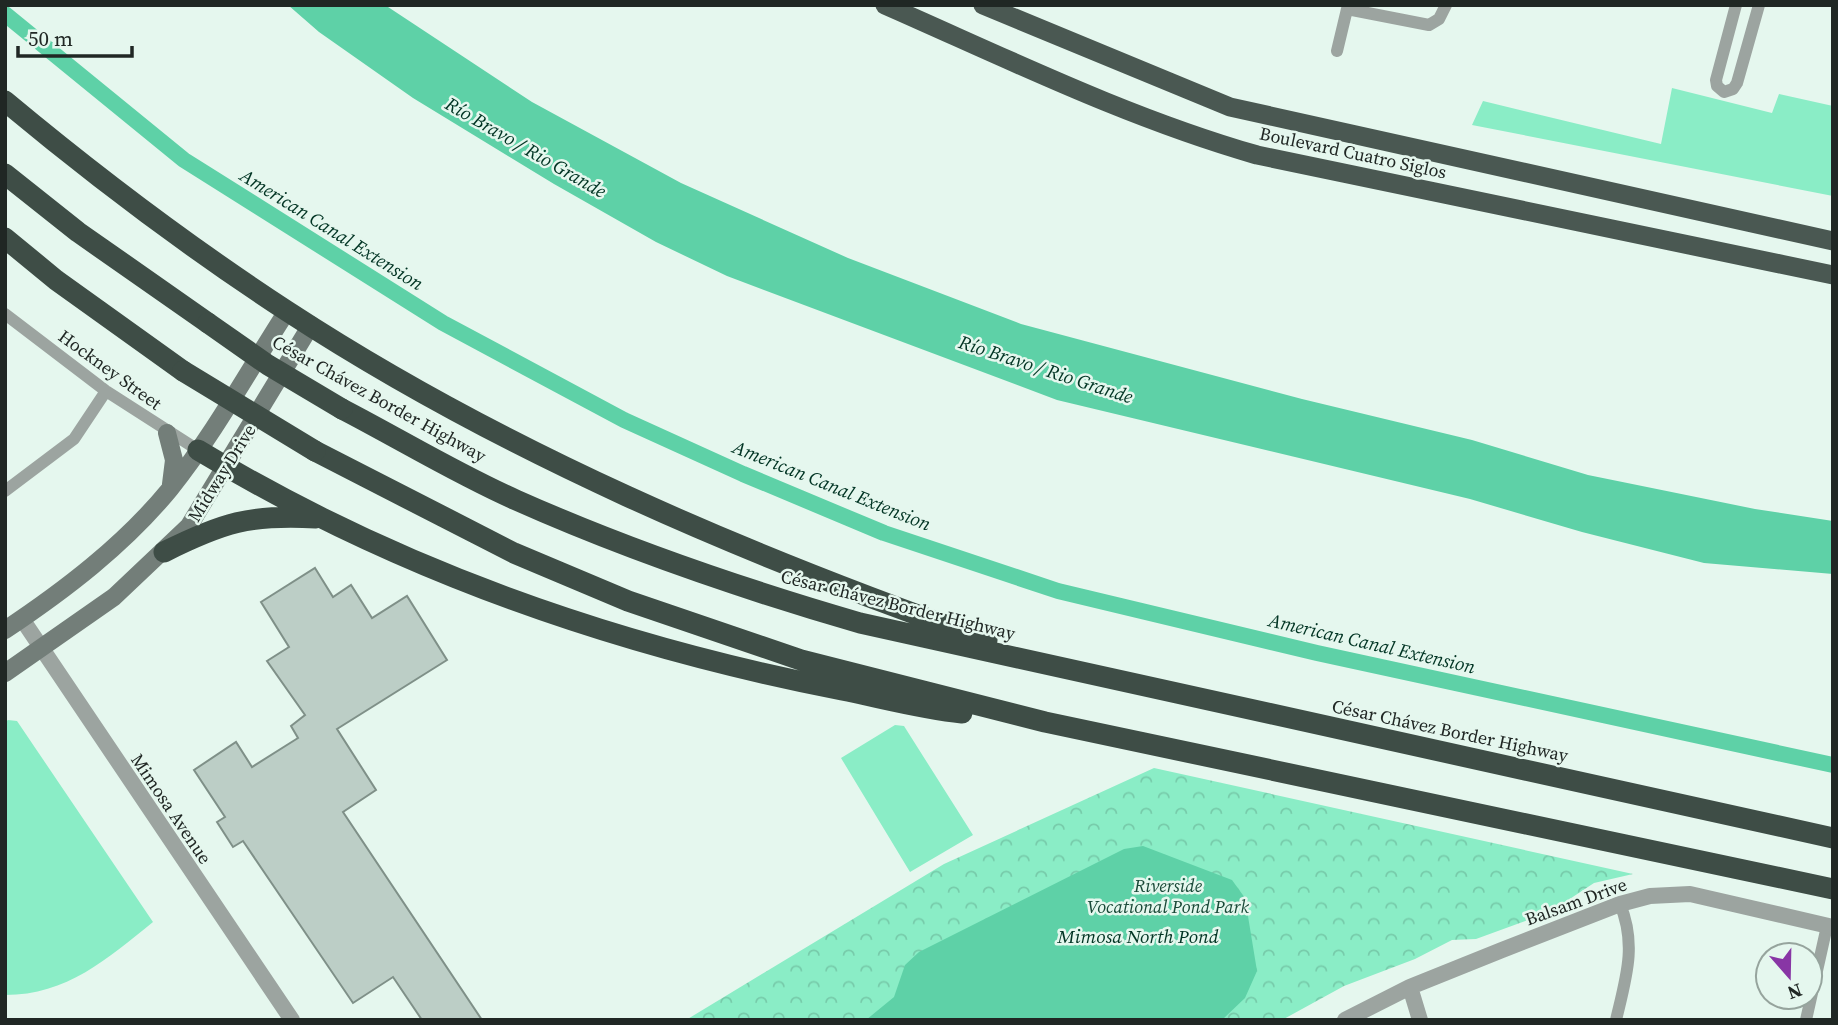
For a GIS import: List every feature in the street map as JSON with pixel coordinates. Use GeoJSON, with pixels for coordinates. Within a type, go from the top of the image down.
{"type":"FeatureCollection","features":[{"type":"Feature","properties":{"kind":"highway","name":"Boulevard Cuatro Siglos"},"geometry":{"type":"LineString","coordinates":[[885,5],[1145,120],[1204,140],[1257,155],[1833,275]]}},
{"type":"Feature","properties":{"kind":"highway","name":"Boulevard Cuatro Siglos"},"geometry":{"type":"LineString","coordinates":[[983,5],[1230,107],[1833,241]]}},
{"type":"Feature","properties":{"kind":"highway"},"geometry":{"type":"LineString","coordinates":[[5,102],[150,215],[287,312],[483,425],[725,540],[848,590],[1085,674]]}},
{"type":"Feature","properties":{"kind":"highway","name":"César Chávez Border Highway"},"geometry":{"type":"LineString","coordinates":[[5,174],[78,232],[268,365],[342,409],[515,500],[662,559],[860,623],[1833,838]]}},
{"type":"Feature","properties":{"kind":"highway"},"geometry":{"type":"LineString","coordinates":[[5,238],[56,280],[183,371],[316,451],[514,553],[628,601],[801,660],[1045,722],[1833,889]]}},
{"type":"Feature","properties":{"kind":"highway"},"geometry":{"type":"LineString","coordinates":[[1792,268],[1833,285]]}},
{"type":"Feature","properties":{"kind":"highway"},"geometry":{"type":"LineString","coordinates":[[198,450],[323,518],[460,579],[631,640],[779,678],[952,712],[1045,722]]}},
{"type":"Feature","properties":{"kind":"highway"},"geometry":{"type":"LineString","coordinates":[[164,552],[216,526],[239,520],[275,516],[323,518]]}},
{"type":"Feature","properties":{"kind":"main road","name":"Midway Drive"},"geometry":{"type":"LineString","coordinates":[[5,630],[81,576],[135,528],[198,450],[287,312]]}},
{"type":"Feature","properties":{"kind":"main road","name":"Midway Drive"},"geometry":{"type":"LineString","coordinates":[[5,673],[114,597],[189,526],[311,325]]}},
{"type":"Feature","properties":{"kind":"main road"},"geometry":{"type":"LineString","coordinates":[[167,433],[174,460],[170,488]]}},
{"type":"Feature","properties":{"kind":"street"},"geometry":{"type":"LineString","coordinates":[[1337,51],[1348,7],[1429,25],[1440,19],[1446,5]]}},
{"type":"Feature","properties":{"kind":"street"},"geometry":{"type":"LineString","coordinates":[[1736,5],[1716,80],[1717,86],[1724,92],[1733,89],[1737,82],[1759,5]]}},
{"type":"Feature","properties":{"kind":"street","name":"Hockney Street"},"geometry":{"type":"LineString","coordinates":[[5,314],[106,391],[167,433],[198,450]]}},
{"type":"Feature","properties":{"kind":"street"},"geometry":{"type":"LineString","coordinates":[[5,491],[74,439],[106,391]]}},
{"type":"Feature","properties":{"kind":"street","name":"Mimosa Avenue"},"geometry":{"type":"LineString","coordinates":[[22,619],[292,1020]]}},
{"type":"Feature","properties":{"kind":"street","name":"Balsam Drive"},"geometry":{"type":"LineString","coordinates":[[1345,1020],[1410,987],[1620,904],[1650,896],[1690,894],[1830,926]]}},
{"type":"Feature","properties":{"kind":"street"},"geometry":{"type":"LineString","coordinates":[[1616,1020],[1630,966],[1631,945],[1620,904]]}},
{"type":"Feature","properties":{"kind":"street"},"geometry":{"type":"LineString","coordinates":[[1806,1020],[1830,926]]}},
{"type":"Feature","properties":{"kind":"street"},"geometry":{"type":"LineString","coordinates":[[1410,987],[1420,1020]]}},
{"type":"Feature","properties":{"kind":"green space"},"geometry":{"type":"Polygon","coordinates":[[[1672,88],[1772,113],[1779,94],[1833,106],[1833,196],[1472,125],[1483,101],[1661,144],[1672,88]]]}},
{"type":"Feature","properties":{"kind":"green space"},"geometry":{"type":"Polygon","coordinates":[[[17,721],[153,922],[102,961],[67,982],[48,989],[5,995],[5,722],[17,721]]]}},
{"type":"Feature","properties":{"kind":"green space"},"geometry":{"type":"Polygon","coordinates":[[[895,725],[904,726],[973,835],[910,872],[841,758],[895,725]]]}},
{"type":"Feature","properties":{"kind":"green space","name":"Riverside Vocational Pond Park"},"geometry":{"type":"Polygon","coordinates":[[[1154,768],[1633,874],[1594,883],[1550,912],[1476,939],[1452,940],[1415,959],[1344,986],[1282,1020],[686,1020],[944,864],[1154,768]]]}},
{"type":"Feature","properties":{"kind":"water","name":"Río Bravo / Rio Grande"},"geometry":{"type":"Polygon","coordinates":[[[288,5],[385,5],[532,102],[681,183],[848,258],[1021,324],[1302,399],[1472,440],[1588,475],[1755,509],[1833,521],[1833,574],[1704,563],[1582,532],[1470,499],[1057,400],[727,276],[656,242],[554,184],[413,98],[319,32],[288,5]]]}},
{"type":"Feature","properties":{"kind":"water","name":"Mimosa North Pond"},"geometry":{"type":"Polygon","coordinates":[[[1143,846],[1232,880],[1245,898],[1257,971],[1245,998],[1223,1019],[866,1020],[894,997],[905,965],[919,952],[1124,849],[1143,846]]]}},
{"type":"Feature","properties":{"kind":"building"},"geometry":{"type":"Polygon","coordinates":[[[315,568],[333,597],[351,585],[372,618],[407,596],[447,660],[337,729],[376,790],[343,812],[482,1020],[422,1020],[393,977],[353,1003],[243,841],[233,847],[217,822],[225,817],[194,770],[236,742],[252,767],[298,738],[291,726],[305,715],[267,661],[289,647],[261,602],[315,568]]]}},
{"type":"Feature","properties":{"kind":"waterway","name":"American Canal Extension"},"geometry":{"type":"LineString","coordinates":[[5,14],[184,160],[443,323],[624,420],[884,533],[1058,591],[1317,653],[1833,765]]}}]}
